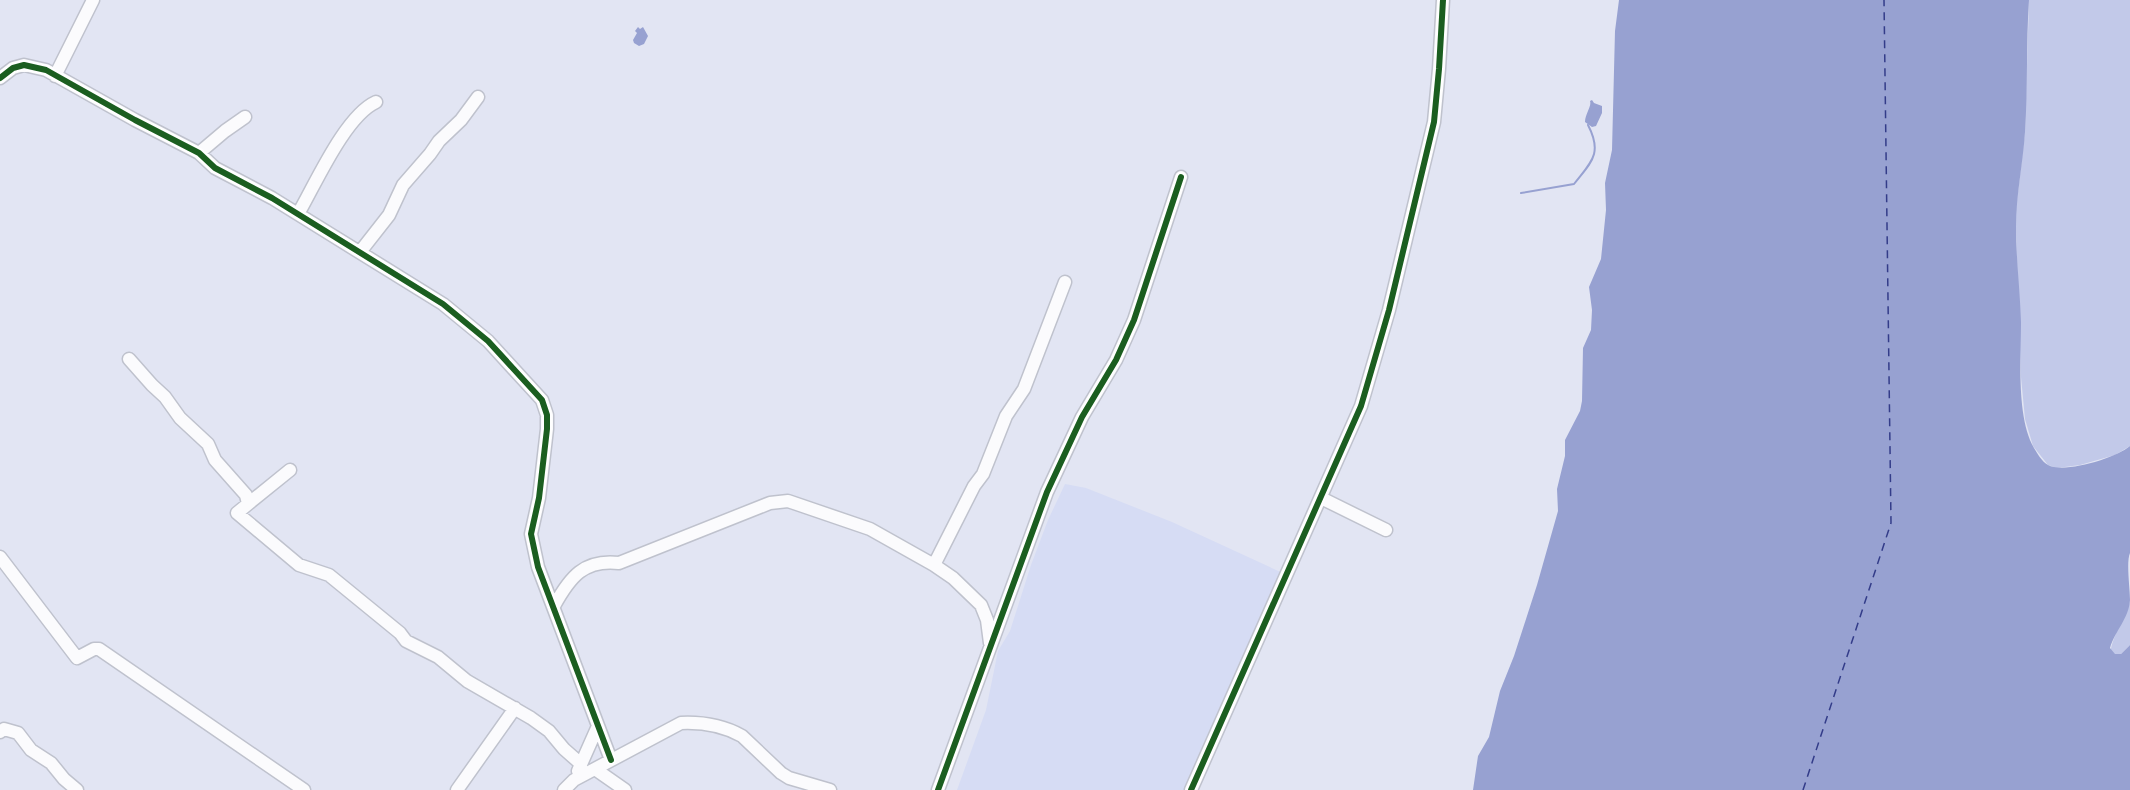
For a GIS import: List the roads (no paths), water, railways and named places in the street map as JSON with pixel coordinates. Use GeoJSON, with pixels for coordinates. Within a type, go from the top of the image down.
{"type":"FeatureCollection","features":[{"type":"Feature","properties":{"kind":"street"},"geometry":{"type":"LineString","coordinates":[[55,76],[93,0]]}},
{"type":"Feature","properties":{"kind":"street"},"geometry":{"type":"LineString","coordinates":[[1191,790],[1361,406],[1389,310],[1434,122],[1443,0]]}},
{"type":"Feature","properties":{"kind":"street"},"geometry":{"type":"LineString","coordinates":[[0,78],[13,68],[24,65],[46,70],[199,153],[215,168],[298,214],[443,304],[488,341],[542,400],[547,415],[547,429],[537,515],[531,534],[538,567],[611,760]]}},
{"type":"Feature","properties":{"kind":"street"},"geometry":{"type":"LineString","coordinates":[[360,252],[389,215],[403,185],[439,141],[461,120],[478,97]]}},
{"type":"Feature","properties":{"kind":"street"},"geometry":{"type":"LineString","coordinates":[[298,214],[344,133],[357,117],[376,102]]}},
{"type":"Feature","properties":{"kind":"street"},"geometry":{"type":"LineString","coordinates":[[199,153],[225,130],[245,117]]}},
{"type":"Feature","properties":{"kind":"street"},"geometry":{"type":"LineString","coordinates":[[938,790],[1047,492],[1093,396],[1116,360],[1134,320],[1181,177]]}},
{"type":"Feature","properties":{"kind":"street"},"geometry":{"type":"LineString","coordinates":[[934,565],[974,486],[983,474],[1006,416],[1024,389],[1065,282]]}},
{"type":"Feature","properties":{"kind":"street"},"geometry":{"type":"LineString","coordinates":[[129,359],[165,397],[180,418],[208,444],[215,460],[246,495],[248,504]]}},
{"type":"Feature","properties":{"kind":"street"},"geometry":{"type":"LineString","coordinates":[[290,470],[237,513],[299,564],[329,575],[400,633],[406,641],[438,657],[467,681],[549,730],[564,749],[581,764]]}},
{"type":"Feature","properties":{"kind":"street"},"geometry":{"type":"LineString","coordinates":[[1321,498],[1386,530]]}},
{"type":"Feature","properties":{"kind":"street"},"geometry":{"type":"LineString","coordinates":[[554,606],[566,585],[584,568],[603,561],[620,563],[770,503],[788,501],[870,529],[953,578],[981,605],[987,620],[990,648]]}},
{"type":"Feature","properties":{"kind":"street"},"geometry":{"type":"LineString","coordinates":[[0,557],[77,658],[94,649],[99,650],[304,790]]}},
{"type":"Feature","properties":{"kind":"street"},"geometry":{"type":"LineString","coordinates":[[457,790],[515,708]]}},
{"type":"Feature","properties":{"kind":"street"},"geometry":{"type":"LineString","coordinates":[[564,790],[574,780],[681,723],[706,723],[742,736],[789,778],[830,790]]}},
{"type":"Feature","properties":{"kind":"street"},"geometry":{"type":"LineString","coordinates":[[574,780],[598,726]]}},
{"type":"Feature","properties":{"kind":"street"},"geometry":{"type":"LineString","coordinates":[[0,732],[4,729],[18,732],[31,750],[51,763],[77,790]]}},
{"type":"Feature","properties":{"kind":"street"},"geometry":{"type":"LineString","coordinates":[[595,769],[625,790]]}},
{"type":"Feature","properties":{"kind":"waterway"},"geometry":{"type":"LineString","coordinates":[[1521,193],[1574,184],[1590,163],[1595,151],[1595,143],[1588,125]]}}]}
